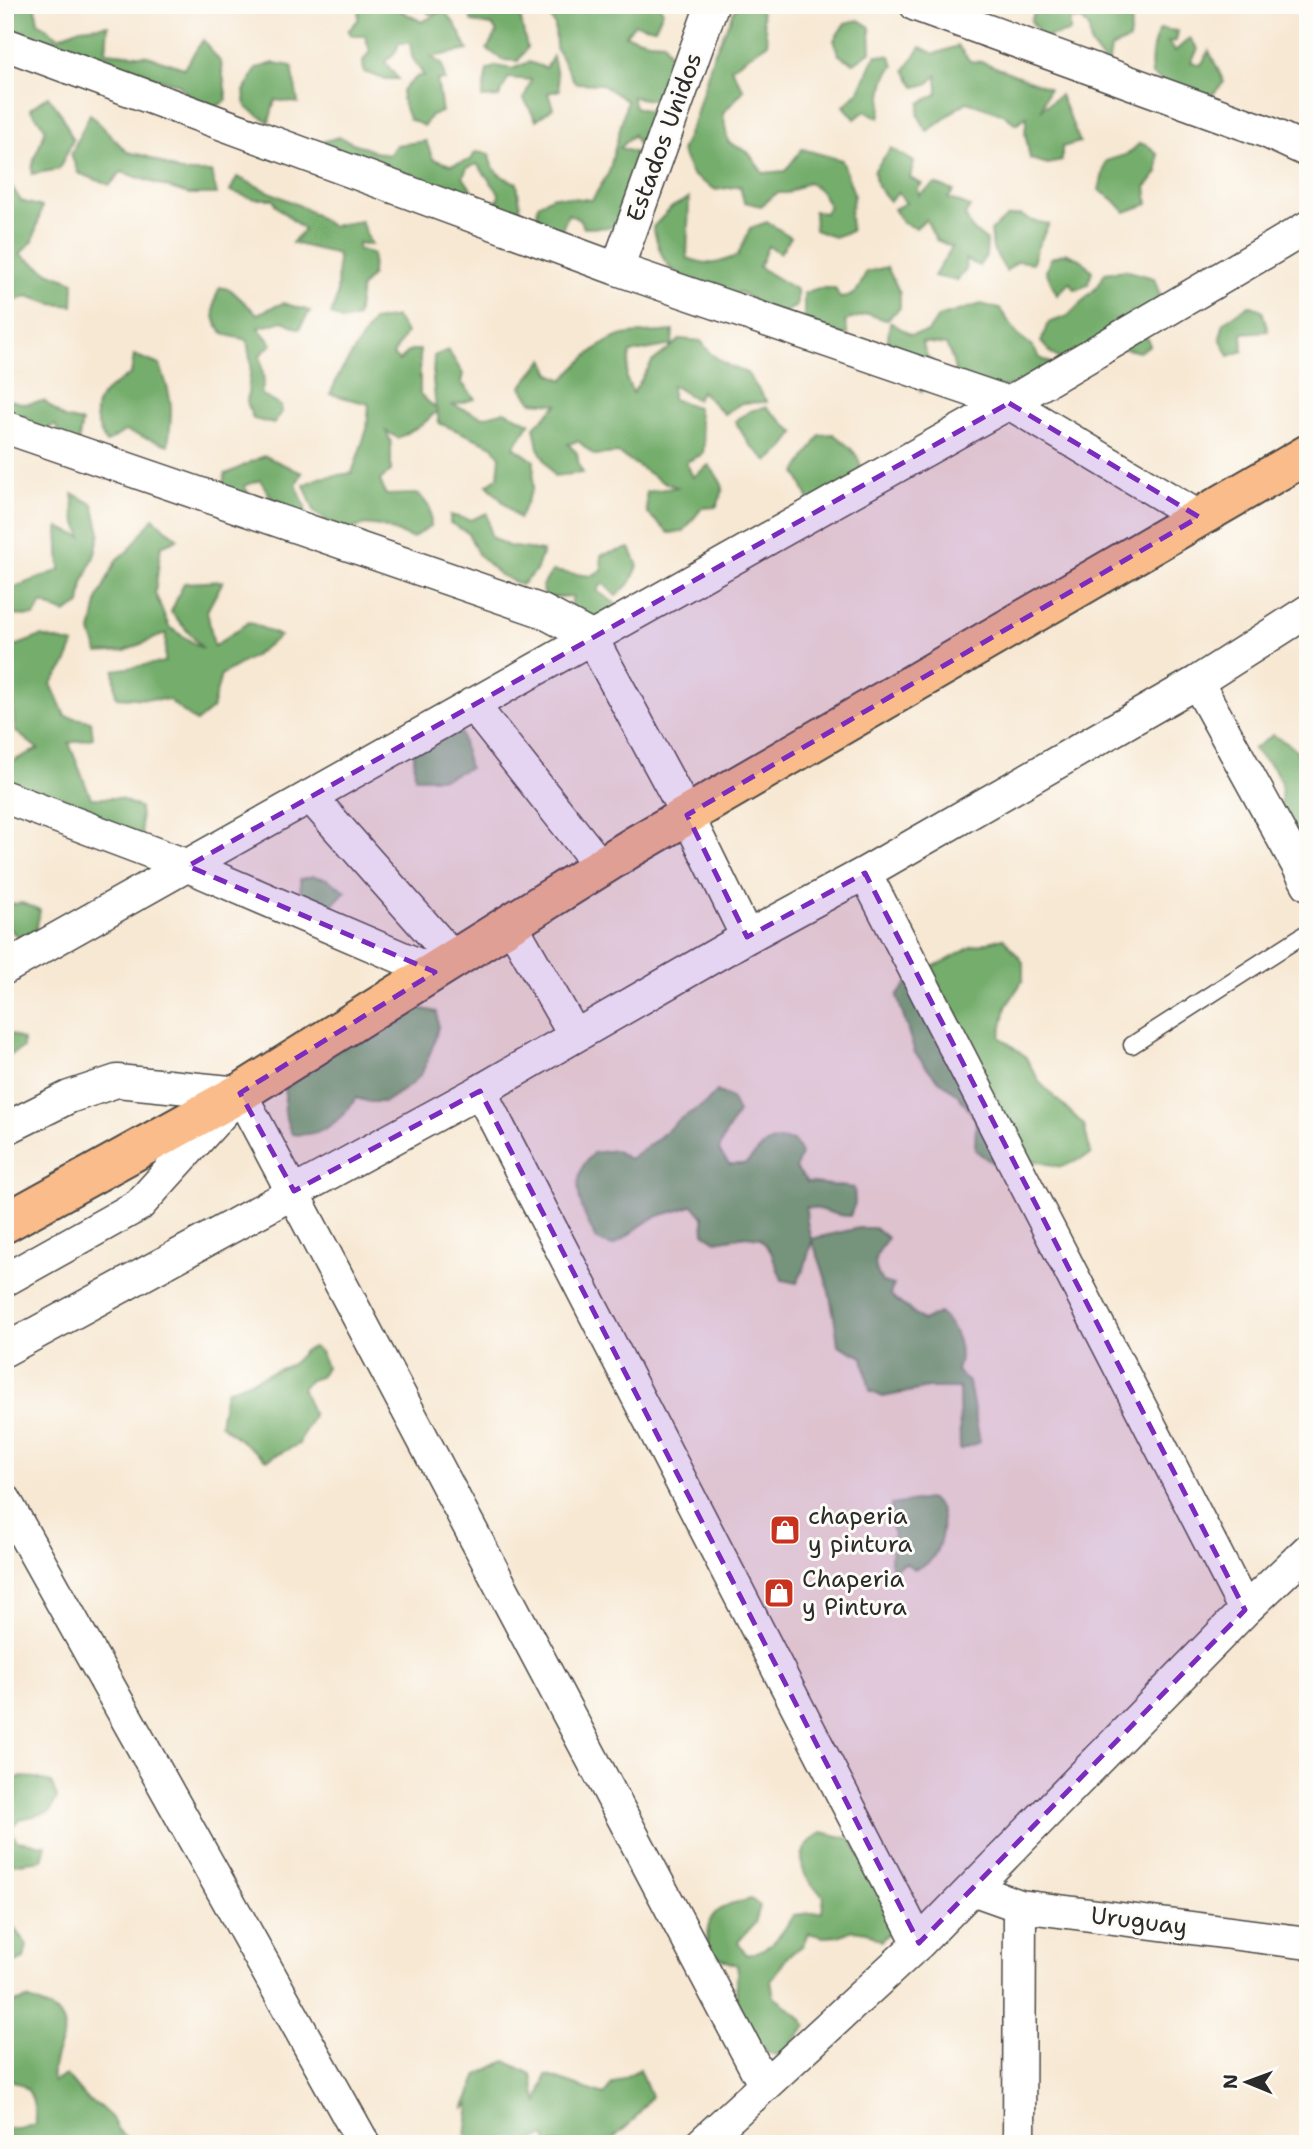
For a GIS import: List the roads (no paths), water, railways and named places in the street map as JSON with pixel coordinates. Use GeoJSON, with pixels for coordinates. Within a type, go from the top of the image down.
{"type":"FeatureCollection","features":[{"type":"Feature","properties":{"kind":"highway"},"geometry":{"type":"LineString","coordinates":[[5,1223],[240,1093],[687,815],[1308,454]]}},
{"type":"Feature","properties":{"kind":"street","name":"Estados Unidos"},"geometry":{"type":"LineString","coordinates":[[617,269],[712,5]]}},
{"type":"Feature","properties":{"kind":"street"},"geometry":{"type":"LineString","coordinates":[[916,5],[1267,131],[1308,151]]}},
{"type":"Feature","properties":{"kind":"street"},"geometry":{"type":"LineString","coordinates":[[5,44],[617,269],[1009,403],[1199,517]]}},
{"type":"Feature","properties":{"kind":"street"},"geometry":{"type":"LineString","coordinates":[[5,968],[1009,403],[1308,227]]}},
{"type":"Feature","properties":{"kind":"street"},"geometry":{"type":"LineString","coordinates":[[5,427],[542,611],[591,638],[687,815],[747,937]]}},
{"type":"Feature","properties":{"kind":"street"},"geometry":{"type":"LineString","coordinates":[[5,1350],[480,1091],[1197,682],[1308,611]]}},
{"type":"Feature","properties":{"kind":"street"},"geometry":{"type":"LineString","coordinates":[[1197,682],[1307,880]]}},
{"type":"Feature","properties":{"kind":"street"},"geometry":{"type":"LineString","coordinates":[[472,704],[601,867]]}},
{"type":"Feature","properties":{"kind":"street"},"geometry":{"type":"LineString","coordinates":[[310,796],[445,966]]}},
{"type":"Feature","properties":{"kind":"street"},"geometry":{"type":"LineString","coordinates":[[5,797],[445,966]]}},
{"type":"Feature","properties":{"kind":"street"},"geometry":{"type":"LineString","coordinates":[[864,873],[1245,1609]]}},
{"type":"Feature","properties":{"kind":"street"},"geometry":{"type":"LineString","coordinates":[[510,924],[575,1036]]}},
{"type":"Feature","properties":{"kind":"street"},"geometry":{"type":"LineString","coordinates":[[5,1129],[69,1097],[117,1081],[240,1093]]}},
{"type":"Feature","properties":{"kind":"street"},"geometry":{"type":"LineString","coordinates":[[480,1091],[919,1943]]}},
{"type":"Feature","properties":{"kind":"street"},"geometry":{"type":"LineString","coordinates":[[240,1093],[764,2084]]}},
{"type":"Feature","properties":{"kind":"street"},"geometry":{"type":"LineString","coordinates":[[5,1280],[139,1205],[240,1093]]}},
{"type":"Feature","properties":{"kind":"street"},"geometry":{"type":"LineString","coordinates":[[5,1500],[364,2144]]}},
{"type":"Feature","properties":{"kind":"street"},"geometry":{"type":"LineString","coordinates":[[701,2144],[919,1943],[1245,1609],[1308,1550]]}},
{"type":"Feature","properties":{"kind":"street","name":"Uruguay"},"geometry":{"type":"LineString","coordinates":[[972,1889],[1020,1906],[1308,1942]]}},
{"type":"Feature","properties":{"kind":"street"},"geometry":{"type":"LineString","coordinates":[[1019,2144],[1020,1906]]}},
{"type":"Feature","properties":{"kind":"lane"},"geometry":{"type":"LineString","coordinates":[[1132,1045],[1308,932]]}},
{"type":"Feature","properties":{"kind":"place","name":"chaperia y pintura"},"geometry":{"type":"Point","coordinates":[785,1530]}},
{"type":"Feature","properties":{"kind":"place","name":"Chaperia y Pintura"},"geometry":{"type":"Point","coordinates":[779,1593]}}]}
